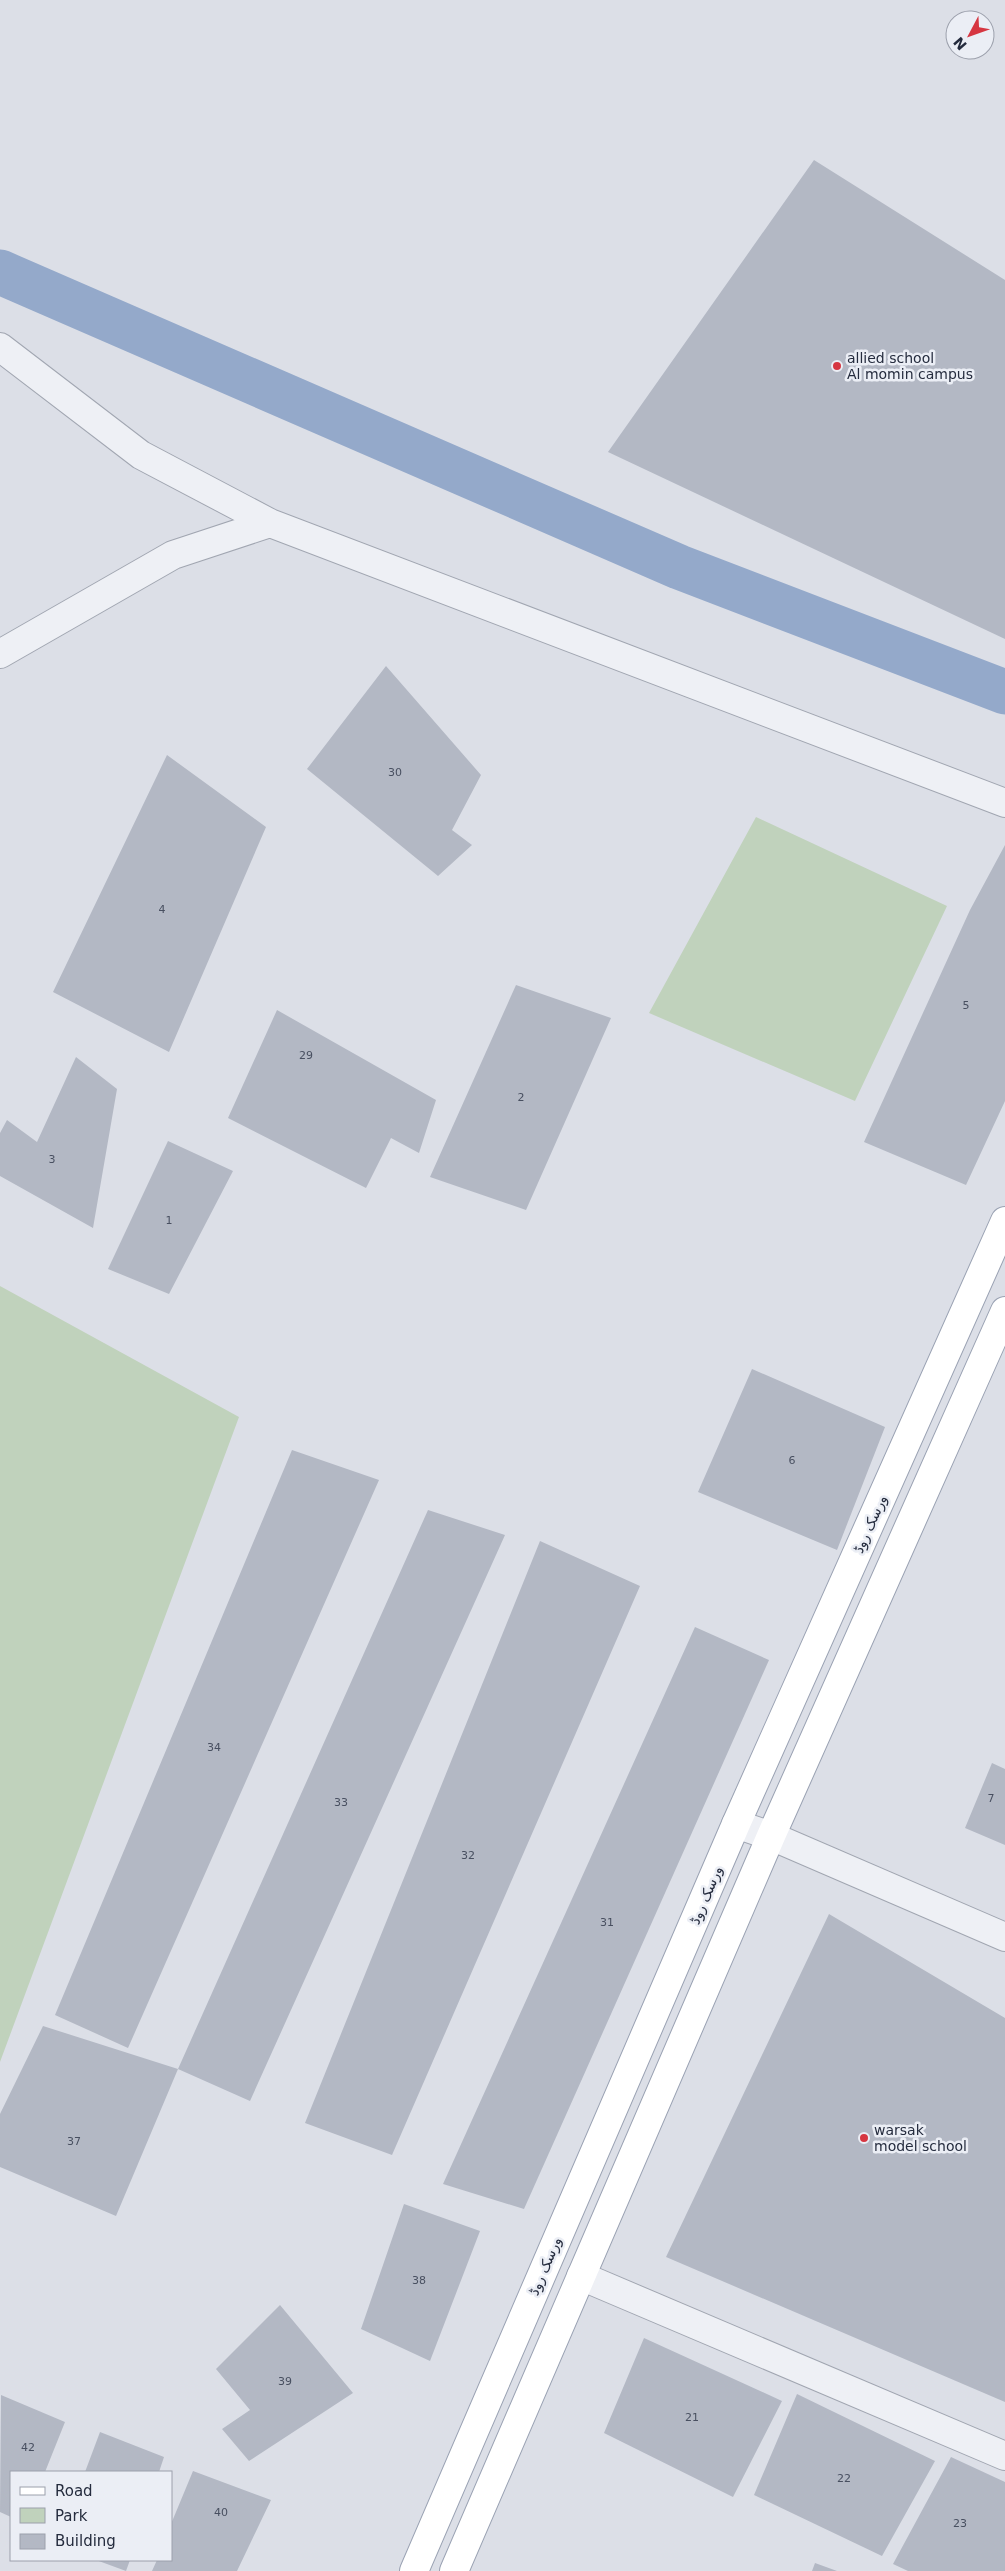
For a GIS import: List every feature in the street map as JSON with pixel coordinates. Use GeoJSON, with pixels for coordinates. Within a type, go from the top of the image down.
{"type":"FeatureCollection","features":[{"type":"Feature","properties":{"kind":"main road","name":"ورسک روڈ"},"geometry":{"type":"LineString","coordinates":[[414,2571],[736,1824],[1005,1221]]}},
{"type":"Feature","properties":{"kind":"main road"},"geometry":{"type":"LineString","coordinates":[[454,2571],[771,1836],[1005,1311]]}},
{"type":"Feature","properties":{"kind":"main road"},"geometry":{"type":"LineString","coordinates":[[936,1376],[970,1391]]}},
{"type":"Feature","properties":{"kind":"main road"},"geometry":{"type":"LineString","coordinates":[[791,1702],[824,1717]]}},
{"type":"Feature","properties":{"kind":"street"},"geometry":{"type":"LineString","coordinates":[[0,347],[141,454],[270,523],[1005,803]]}},
{"type":"Feature","properties":{"kind":"street"},"geometry":{"type":"LineString","coordinates":[[0,654],[173,555],[270,523]]}},
{"type":"Feature","properties":{"kind":"street"},"geometry":{"type":"LineString","coordinates":[[736,1824],[771,1836],[1005,1937]]}},
{"type":"Feature","properties":{"kind":"street"},"geometry":{"type":"LineString","coordinates":[[582,2276],[1005,2456]]}},
{"type":"Feature","properties":{"kind":"green space"},"geometry":{"type":"Polygon","coordinates":[[[756,817],[947,906],[855,1101],[649,1013],[756,817]]]}},
{"type":"Feature","properties":{"kind":"green space"},"geometry":{"type":"Polygon","coordinates":[[[0,1286],[239,1417],[0,2062],[0,1286]]]}},
{"type":"Feature","properties":{"kind":"building","name":"allied school Al momin campus"},"geometry":{"type":"Polygon","coordinates":[[[814,160],[1005,280],[1005,639],[608,452],[814,160]]]}},
{"type":"Feature","properties":{"kind":"building"},"geometry":{"type":"Polygon","coordinates":[[[386,666],[481,775],[452,830],[472,845],[438,876],[307,769],[386,666]]]}},
{"type":"Feature","properties":{"kind":"building"},"geometry":{"type":"Polygon","coordinates":[[[167,755],[266,827],[169,1052],[53,992],[167,755]]]}},
{"type":"Feature","properties":{"kind":"building"},"geometry":{"type":"Polygon","coordinates":[[[1005,845],[1005,1101],[966,1185],[864,1142],[970,910],[1005,845]]]}},
{"type":"Feature","properties":{"kind":"building"},"geometry":{"type":"Polygon","coordinates":[[[516,985],[611,1018],[526,1210],[430,1177],[516,985]]]}},
{"type":"Feature","properties":{"kind":"building"},"geometry":{"type":"Polygon","coordinates":[[[277,1010],[436,1100],[419,1153],[391,1138],[366,1188],[228,1118],[277,1010]]]}},
{"type":"Feature","properties":{"kind":"building"},"geometry":{"type":"Polygon","coordinates":[[[76,1057],[117,1089],[93,1228],[0,1176],[0,1133],[7,1120],[37,1142],[76,1057]]]}},
{"type":"Feature","properties":{"kind":"building"},"geometry":{"type":"Polygon","coordinates":[[[168,1141],[233,1171],[169,1294],[108,1269],[168,1141]]]}},
{"type":"Feature","properties":{"kind":"building"},"geometry":{"type":"Polygon","coordinates":[[[752,1369],[885,1427],[837,1550],[698,1492],[752,1369]]]}},
{"type":"Feature","properties":{"kind":"building"},"geometry":{"type":"Polygon","coordinates":[[[292,1450],[379,1480],[128,2048],[55,2015],[292,1450]]]}},
{"type":"Feature","properties":{"kind":"building"},"geometry":{"type":"Polygon","coordinates":[[[428,1510],[505,1535],[250,2101],[178,2069],[428,1510]]]}},
{"type":"Feature","properties":{"kind":"building"},"geometry":{"type":"Polygon","coordinates":[[[540,1541],[640,1586],[392,2155],[305,2123],[540,1541]]]}},
{"type":"Feature","properties":{"kind":"building"},"geometry":{"type":"Polygon","coordinates":[[[695,1627],[769,1660],[524,2209],[443,2184],[695,1627]]]}},
{"type":"Feature","properties":{"kind":"building"},"geometry":{"type":"Polygon","coordinates":[[[992,1763],[1005,1769],[1005,1845],[965,1828],[992,1763]]]}},
{"type":"Feature","properties":{"kind":"building","name":"warsak model school"},"geometry":{"type":"Polygon","coordinates":[[[829,1914],[1005,2018],[1005,2402],[666,2257],[829,1914]]]}},
{"type":"Feature","properties":{"kind":"building"},"geometry":{"type":"Polygon","coordinates":[[[43,2026],[178,2069],[116,2216],[0,2167],[0,2114],[43,2026]]]}},
{"type":"Feature","properties":{"kind":"building"},"geometry":{"type":"Polygon","coordinates":[[[404,2204],[480,2231],[430,2361],[361,2329],[404,2204]]]}},
{"type":"Feature","properties":{"kind":"building"},"geometry":{"type":"Polygon","coordinates":[[[280,2305],[353,2393],[249,2461],[222,2429],[250,2410],[216,2369],[280,2305]]]}},
{"type":"Feature","properties":{"kind":"building"},"geometry":{"type":"Polygon","coordinates":[[[644,2338],[782,2401],[733,2497],[604,2433],[644,2338]]]}},
{"type":"Feature","properties":{"kind":"building"},"geometry":{"type":"Polygon","coordinates":[[[797,2394],[935,2461],[882,2556],[754,2495],[797,2394]]]}},
{"type":"Feature","properties":{"kind":"building"},"geometry":{"type":"Polygon","coordinates":[[[1,2395],[65,2422],[45,2471],[10,2471],[10,2517],[0,2512],[1,2395]]]}},
{"type":"Feature","properties":{"kind":"building"},"geometry":{"type":"Polygon","coordinates":[[[100,2432],[164,2457],[159,2471],[85,2471],[100,2432]]]}},
{"type":"Feature","properties":{"kind":"building"},"geometry":{"type":"Polygon","coordinates":[[[951,2457],[1005,2482],[1005,2571],[908,2571],[893,2564],[951,2457]]]}},
{"type":"Feature","properties":{"kind":"building"},"geometry":{"type":"Polygon","coordinates":[[[193,2471],[271,2500],[237,2571],[152,2571],[157,2561],[172,2561],[172,2522],[193,2471]]]}},
{"type":"Feature","properties":{"kind":"building"},"geometry":{"type":"Polygon","coordinates":[[[99,2561],[130,2561],[126,2571],[99,2561]]]}},
{"type":"Feature","properties":{"kind":"building"},"geometry":{"type":"Polygon","coordinates":[[[815,2563],[837,2571],[812,2571],[815,2563]]]}},
{"type":"Feature","properties":{"kind":"waterway"},"geometry":{"type":"LineString","coordinates":[[0,272],[679,567],[1005,692]]}},
{"type":"Feature","properties":{"kind":"place","name":"allied school Al momin campus"},"geometry":{"type":"Point","coordinates":[837,366]}},
{"type":"Feature","properties":{"kind":"place","name":"warsak model school"},"geometry":{"type":"Point","coordinates":[864,2138]}}]}
